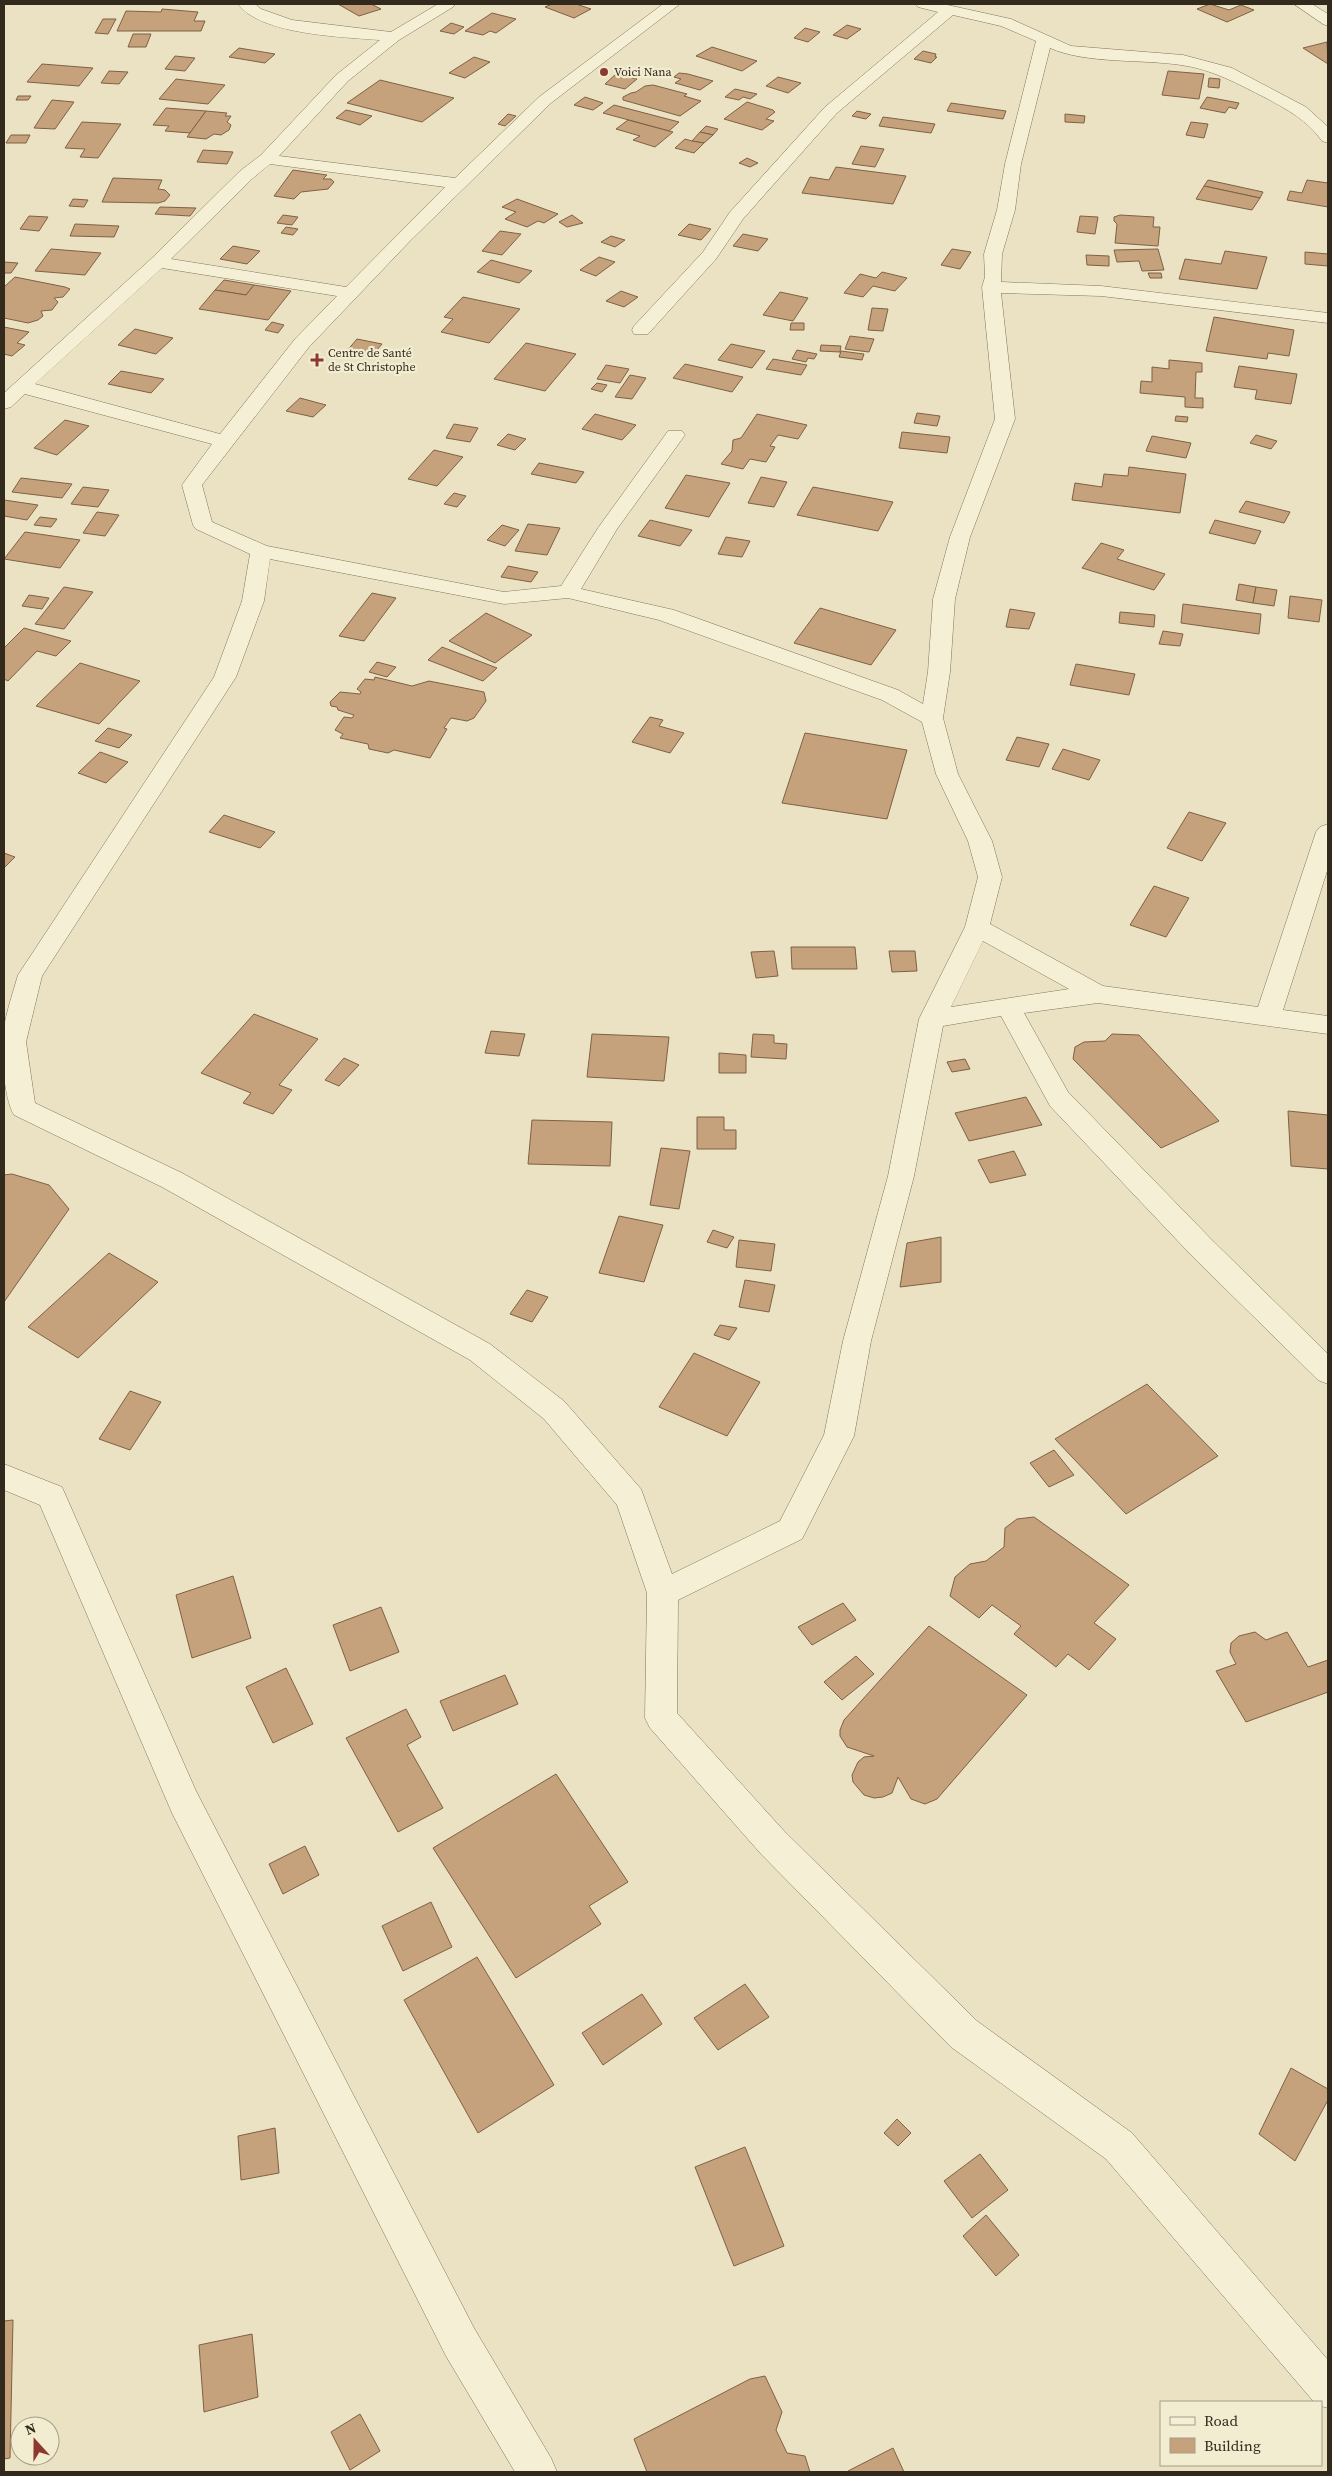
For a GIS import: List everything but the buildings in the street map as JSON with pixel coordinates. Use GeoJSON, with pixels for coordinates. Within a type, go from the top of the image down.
{"type":"FeatureCollection","features":[{"type":"Feature","properties":{"kind":"street"},"geometry":{"type":"LineString","coordinates":[[246,4],[266,19],[313,28],[394,37]]}},
{"type":"Feature","properties":{"kind":"street"},"geometry":{"type":"LineString","coordinates":[[4,403],[158,262],[246,175],[267,159],[342,78],[394,37],[448,4]]}},
{"type":"Feature","properties":{"kind":"street"},"geometry":{"type":"LineString","coordinates":[[672,4],[545,100],[458,184],[302,343],[224,441],[192,485],[203,525],[261,551],[504,598],[568,592],[666,615],[890,695],[932,718]]}},
{"type":"Feature","properties":{"kind":"street"},"geometry":{"type":"LineString","coordinates":[[923,4],[1006,22],[1068,50],[1183,60],[1226,71],[1300,110],[1318,124],[1328,138]]}},
{"type":"Feature","properties":{"kind":"street"},"geometry":{"type":"LineString","coordinates":[[1302,4],[1328,21]]}},
{"type":"Feature","properties":{"kind":"street"},"geometry":{"type":"LineString","coordinates":[[641,330],[710,254],[736,216],[831,110],[950,10]]}},
{"type":"Feature","properties":{"kind":"street"},"geometry":{"type":"LineString","coordinates":[[663,1592],[791,1530],[839,1436],[857,1341],[901,1176],[932,1019],[977,927],[990,877],[980,841],[947,774],[932,718],[939,672],[944,599],[960,537],[1005,419],[990,287],[994,277],[993,254],[1006,210],[1013,164],[1044,39]]}},
{"type":"Feature","properties":{"kind":"street"},"geometry":{"type":"LineString","coordinates":[[267,159],[458,184]]}},
{"type":"Feature","properties":{"kind":"street"},"geometry":{"type":"LineString","coordinates":[[158,262],[350,293]]}},
{"type":"Feature","properties":{"kind":"street"},"geometry":{"type":"LineString","coordinates":[[990,287],[1101,291],[1328,318]]}},
{"type":"Feature","properties":{"kind":"street"},"geometry":{"type":"LineString","coordinates":[[23,387],[224,441]]}},
{"type":"Feature","properties":{"kind":"street"},"geometry":{"type":"LineString","coordinates":[[568,592],[608,528],[675,435]]}},
{"type":"Feature","properties":{"kind":"street"},"geometry":{"type":"LineString","coordinates":[[261,551],[253,601],[225,677],[30,975],[13,1042],[13,1109],[172,1180],[480,1352],[554,1410],[630,1498],[663,1592],[661,1718],[773,1842],[964,2034],[1119,2146],[1328,2389]]}},
{"type":"Feature","properties":{"kind":"street"},"geometry":{"type":"LineString","coordinates":[[1268,1016],[1328,832]]}},
{"type":"Feature","properties":{"kind":"street"},"geometry":{"type":"LineString","coordinates":[[977,927],[1098,994]]}},
{"type":"Feature","properties":{"kind":"street"},"geometry":{"type":"LineString","coordinates":[[932,1019],[1008,1006],[1098,994],[1328,1025]]}},
{"type":"Feature","properties":{"kind":"street"},"geometry":{"type":"LineString","coordinates":[[1008,1006],[1058,1099],[1202,1248],[1328,1372]]}},
{"type":"Feature","properties":{"kind":"street"},"geometry":{"type":"LineString","coordinates":[[4,1477],[51,1496],[184,1802],[460,2342],[536,2472]]}},
{"type":"Feature","properties":{"kind":"place","name":"Voici Nana"},"geometry":{"type":"Point","coordinates":[604,72]}},
{"type":"Feature","properties":{"kind":"place","name":"Centre de Santé de St Christophe"},"geometry":{"type":"Point","coordinates":[317,360]}}]}
